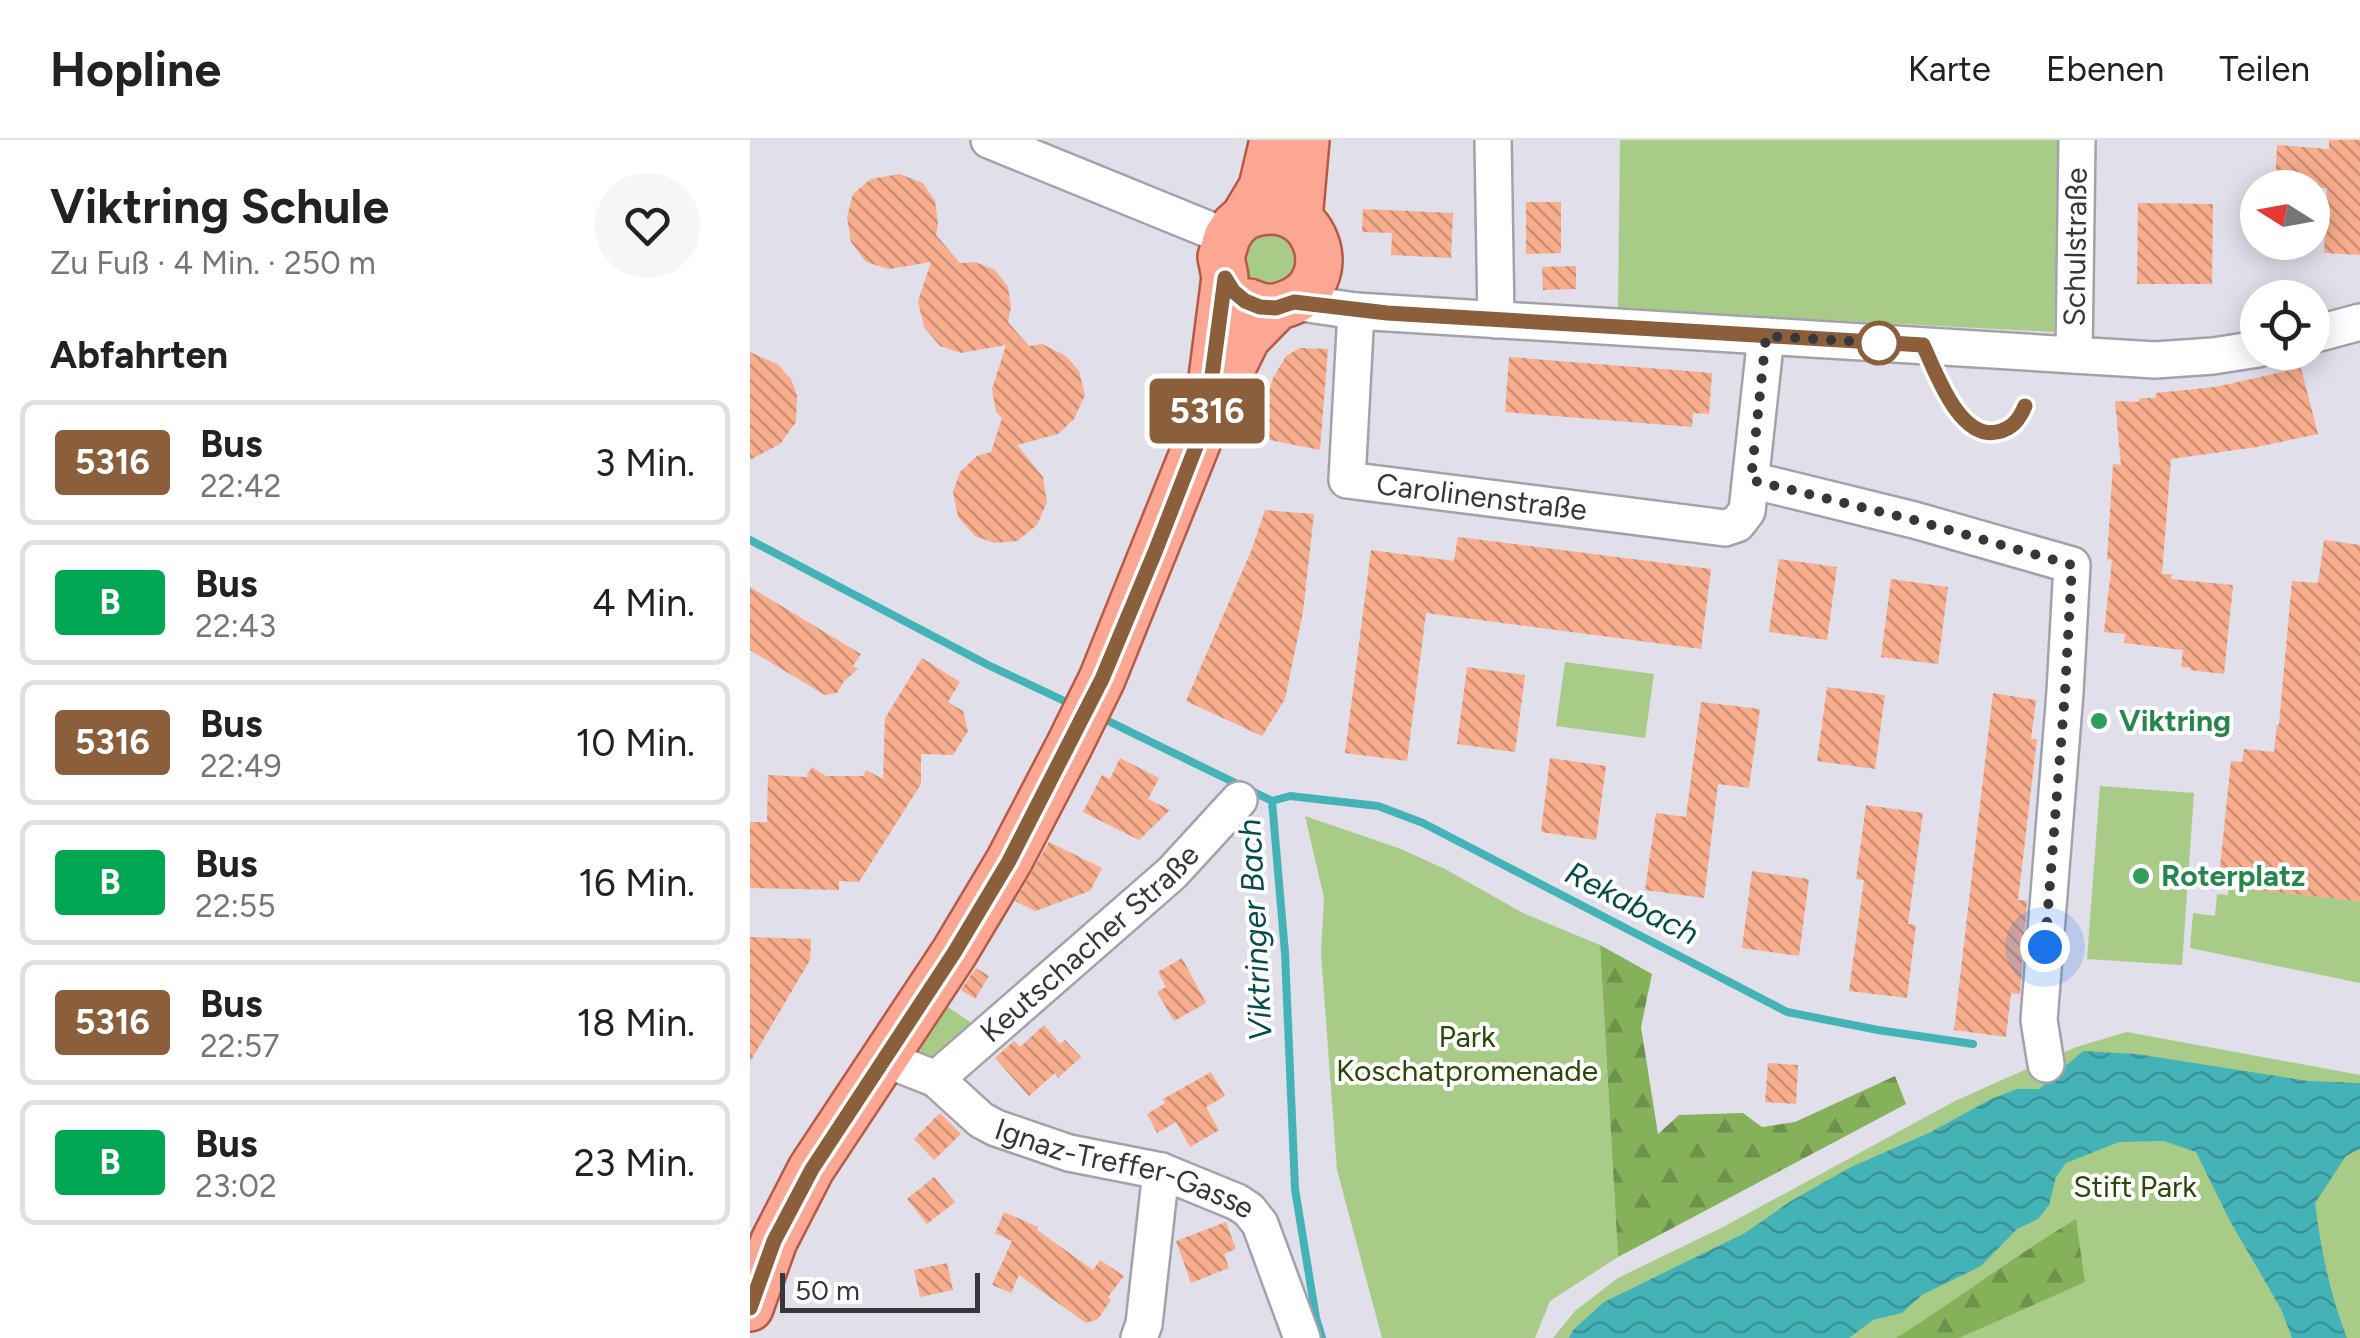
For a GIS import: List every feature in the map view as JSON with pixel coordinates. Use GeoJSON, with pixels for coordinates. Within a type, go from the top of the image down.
{"type":"FeatureCollection","features":[{"type":"Feature","properties":{"kind":"main road"},"geometry":{"type":"LineString","coordinates":[[1206,421],[1232,244],[1262,188],[1273,140]]}},
{"type":"Feature","properties":{"kind":"main road"},"geometry":{"type":"LineString","coordinates":[[1299,219],[1306,140]]}},
{"type":"Feature","properties":{"kind":"main road"},"geometry":{"type":"LineString","coordinates":[[752,1296],[774,1241],[812,1169],[954,953],[1009,861],[1070,746],[1102,679],[1206,421],[1247,338],[1296,293],[1319,252],[1312,233],[1299,219],[1286,212],[1258,212],[1232,244],[1233,291],[1260,307],[1296,293]]}},
{"type":"Feature","properties":{"kind":"street"},"geometry":{"type":"LineString","coordinates":[[989,140],[1232,244]]}},
{"type":"Feature","properties":{"kind":"street"},"geometry":{"type":"LineString","coordinates":[[1494,140],[1496,320]]}},
{"type":"Feature","properties":{"kind":"street","name":"Schulstraße"},"geometry":{"type":"LineString","coordinates":[[2074,354],[2077,140]]}},
{"type":"Feature","properties":{"kind":"street"},"geometry":{"type":"LineString","coordinates":[[1296,293],[1356,310],[1496,320],[2155,360],[2240,351]]}},
{"type":"Feature","properties":{"kind":"street","name":"Carolinenstraße"},"geometry":{"type":"LineString","coordinates":[[1356,310],[1347,480],[1725,528],[1737,524],[1747,510],[1766,336]]}},
{"type":"Feature","properties":{"kind":"street"},"geometry":{"type":"LineString","coordinates":[[2330,330],[2360,322]]}},
{"type":"Feature","properties":{"kind":"street"},"geometry":{"type":"LineString","coordinates":[[1751,480],[1914,520],[2072,565],[2039,1020],[2046,1064]]}},
{"type":"Feature","properties":{"kind":"street","name":"Keutschacher Straße"},"geometry":{"type":"LineString","coordinates":[[936,1079],[1172,873],[1239,800]]}},
{"type":"Feature","properties":{"kind":"street","name":"Ignaz-Treffer-Gasse"},"geometry":{"type":"LineString","coordinates":[[883,1058],[936,1079],[996,1128],[1070,1153],[1161,1171],[1249,1210],[1260,1224],[1302,1338]]}},
{"type":"Feature","properties":{"kind":"street"},"geometry":{"type":"LineString","coordinates":[[1139,1338],[1144,1324],[1161,1171]]}},
{"type":"Feature","properties":{"kind":"green space"},"geometry":{"type":"Polygon","coordinates":[[[1620,140],[2060,140],[2054,332],[1618,309],[1620,140]]]}},
{"type":"Feature","properties":{"kind":"green space"},"geometry":{"type":"Polygon","coordinates":[[[1258,226],[1295,239],[1298,270],[1273,288],[1251,280],[1240,258],[1238,249],[1258,226]]]}},
{"type":"Feature","properties":{"kind":"green space"},"geometry":{"type":"Polygon","coordinates":[[[1565,662],[1654,674],[1645,738],[1556,726],[1565,662]]]}},
{"type":"Feature","properties":{"kind":"green space","name":"Roterplatz"},"geometry":{"type":"Polygon","coordinates":[[[2100,786],[2194,793],[2182,965],[2087,959],[2100,786]]]}},
{"type":"Feature","properties":{"kind":"green space","name":"Park Koschatpromenade"},"geometry":{"type":"Polygon","coordinates":[[[1305,816],[1401,849],[1523,913],[1600,945],[1618,1257],[1550,1301],[1535,1338],[1382,1338],[1337,1170],[1321,953],[1324,898],[1305,816]]]}},
{"type":"Feature","properties":{"kind":"green space"},"geometry":{"type":"Polygon","coordinates":[[[2229,887],[2360,901],[2360,983],[2190,948],[2193,913],[2215,916],[2217,894],[2228,895],[2229,887]]]}},
{"type":"Feature","properties":{"kind":"green space"},"geometry":{"type":"Polygon","coordinates":[[[1600,945],[1652,974],[1641,1027],[1658,1134],[1679,1115],[1743,1113],[1762,1127],[1795,1122],[1895,1076],[1906,1104],[1618,1257],[1600,945]]]}},
{"type":"Feature","properties":{"kind":"green space"},"geometry":{"type":"Polygon","coordinates":[[[945,1005],[976,1026],[937,1062],[921,1054],[919,1043],[945,1005]]]}},
{"type":"Feature","properties":{"kind":"green space","name":"Stift Park"},"geometry":{"type":"Polygon","coordinates":[[[2127,1032],[2360,1075],[2360,1338],[1553,1338],[1575,1311],[1618,1278],[1723,1227],[1955,1101],[2076,1047],[2127,1032]]]}},
{"type":"Feature","properties":{"kind":"green space"},"geometry":{"type":"Polygon","coordinates":[[[2076,1219],[2085,1282],[1959,1338],[1896,1338],[2030,1248],[2076,1219]]]}},
{"type":"Feature","properties":{"kind":"water"},"geometry":{"type":"Polygon","coordinates":[[[2083,1051],[2137,1054],[2308,1081],[2360,1083],[2360,1149],[2346,1156],[2315,1203],[2327,1272],[2347,1338],[2292,1338],[2281,1309],[2196,1152],[2164,1141],[2119,1142],[2066,1163],[2056,1177],[2049,1205],[2038,1219],[2017,1229],[1981,1266],[1922,1295],[1902,1313],[1873,1320],[1849,1338],[1569,1338],[1604,1302],[1745,1233],[1851,1167],[1929,1133],[1991,1099],[2017,1089],[2039,1089],[2083,1051]]]}},
{"type":"Feature","properties":{"kind":"building"},"geometry":{"type":"Polygon","coordinates":[[[2329,140],[2360,140],[2360,255],[2330,253],[2330,170],[2276,170],[2277,145],[2329,149],[2329,140]]]}},
{"type":"Feature","properties":{"kind":"building"},"geometry":{"type":"Polygon","coordinates":[[[899,174],[923,183],[935,201],[936,235],[960,263],[975,262],[995,270],[1008,287],[1008,322],[1029,346],[1042,344],[1066,356],[1079,371],[1085,395],[1074,419],[1058,434],[1017,445],[1043,477],[1047,502],[1037,525],[1017,541],[994,543],[975,536],[958,517],[953,492],[960,472],[977,456],[991,452],[1002,418],[996,412],[992,389],[1006,345],[961,353],[940,346],[924,327],[918,301],[931,262],[889,269],[866,262],[851,242],[847,217],[853,194],[871,179],[899,174]]]}},
{"type":"Feature","properties":{"kind":"building"},"geometry":{"type":"Polygon","coordinates":[[[1526,202],[1561,202],[1561,253],[1526,254],[1526,202]]]}},
{"type":"Feature","properties":{"kind":"building"},"geometry":{"type":"Polygon","coordinates":[[[2138,203],[2213,204],[2212,284],[2137,284],[2138,203]]]}},
{"type":"Feature","properties":{"kind":"building"},"geometry":{"type":"Polygon","coordinates":[[[1363,209],[1453,213],[1451,258],[1391,255],[1392,233],[1362,232],[1363,209]]]}},
{"type":"Feature","properties":{"kind":"building"},"geometry":{"type":"Polygon","coordinates":[[[1576,266],[1576,289],[1543,290],[1542,267],[1576,266]]]}},
{"type":"Feature","properties":{"kind":"building"},"geometry":{"type":"Polygon","coordinates":[[[1300,348],[1328,349],[1320,450],[1255,437],[1273,378],[1286,356],[1300,348]]]}},
{"type":"Feature","properties":{"kind":"building"},"geometry":{"type":"Polygon","coordinates":[[[750,352],[777,364],[791,379],[797,395],[796,422],[780,444],[750,460],[750,352]]]}},
{"type":"Feature","properties":{"kind":"building"},"geometry":{"type":"Polygon","coordinates":[[[1509,357],[1712,373],[1709,414],[1693,413],[1692,427],[1505,412],[1509,357]]]}},
{"type":"Feature","properties":{"kind":"building"},"geometry":{"type":"Polygon","coordinates":[[[2302,370],[2318,434],[2171,459],[2162,574],[2172,574],[2171,579],[2233,585],[2224,674],[2181,667],[2183,650],[2124,643],[2125,634],[2104,632],[2112,560],[2107,559],[2113,464],[2121,465],[2115,401],[2138,402],[2141,398],[2155,398],[2156,393],[2215,387],[2302,370]]]}},
{"type":"Feature","properties":{"kind":"building"},"geometry":{"type":"Polygon","coordinates":[[[1265,510],[1314,514],[1303,612],[1285,699],[1262,736],[1186,701],[1265,510]]]}},
{"type":"Feature","properties":{"kind":"building"},"geometry":{"type":"Polygon","coordinates":[[[1458,537],[1711,569],[1701,649],[1426,613],[1407,761],[1345,753],[1371,550],[1454,561],[1458,537]]]}},
{"type":"Feature","properties":{"kind":"building"},"geometry":{"type":"Polygon","coordinates":[[[2324,540],[2360,545],[2360,901],[2218,886],[2231,761],[2242,762],[2244,749],[2274,752],[2292,581],[2318,583],[2324,540]]]}},
{"type":"Feature","properties":{"kind":"building"},"geometry":{"type":"Polygon","coordinates":[[[1779,559],[1837,567],[1827,640],[1769,632],[1779,559]]]}},
{"type":"Feature","properties":{"kind":"building"},"geometry":{"type":"Polygon","coordinates":[[[1891,579],[1948,587],[1938,664],[1881,657],[1891,579]]]}},
{"type":"Feature","properties":{"kind":"building"},"geometry":{"type":"Polygon","coordinates":[[[750,587],[861,654],[853,666],[858,669],[837,693],[825,695],[750,650],[750,587]]]}},
{"type":"Feature","properties":{"kind":"building"},"geometry":{"type":"Polygon","coordinates":[[[922,658],[960,682],[948,702],[963,711],[968,731],[953,755],[921,754],[921,784],[859,882],[839,881],[839,890],[750,888],[750,822],[767,822],[768,775],[806,777],[812,767],[826,776],[863,776],[866,770],[883,779],[885,718],[922,658]]]}},
{"type":"Feature","properties":{"kind":"building"},"geometry":{"type":"Polygon","coordinates":[[[1467,667],[1525,675],[1515,752],[1457,744],[1467,667]]]}},
{"type":"Feature","properties":{"kind":"building"},"geometry":{"type":"Polygon","coordinates":[[[1827,687],[1885,695],[1875,769],[1817,761],[1827,687]]]}},
{"type":"Feature","properties":{"kind":"building"},"geometry":{"type":"Polygon","coordinates":[[[1993,693],[2036,700],[2031,739],[2037,739],[2018,900],[2027,901],[2020,994],[2011,993],[2006,1037],[1954,1030],[1993,693]]]}},
{"type":"Feature","properties":{"kind":"building"},"geometry":{"type":"Polygon","coordinates":[[[1701,702],[1760,709],[1749,788],[1718,784],[1704,898],[1645,890],[1656,813],[1686,817],[1701,702]]]}},
{"type":"Feature","properties":{"kind":"building"},"geometry":{"type":"Polygon","coordinates":[[[1120,758],[1159,778],[1148,799],[1170,810],[1139,840],[1083,812],[1102,775],[1110,779],[1120,758]]]}},
{"type":"Feature","properties":{"kind":"building"},"geometry":{"type":"Polygon","coordinates":[[[1550,758],[1606,766],[1596,840],[1541,832],[1550,758]]]}},
{"type":"Feature","properties":{"kind":"building"},"geometry":{"type":"Polygon","coordinates":[[[1866,805],[1923,813],[1908,924],[1916,925],[1907,998],[1849,991],[1864,880],[1856,879],[1866,805]]]}},
{"type":"Feature","properties":{"kind":"building"},"geometry":{"type":"Polygon","coordinates":[[[1049,842],[1102,868],[1090,891],[1035,911],[1015,901],[1049,842]]]}},
{"type":"Feature","properties":{"kind":"building"},"geometry":{"type":"Polygon","coordinates":[[[1752,871],[1809,879],[1799,956],[1742,948],[1752,871]]]}},
{"type":"Feature","properties":{"kind":"building"},"geometry":{"type":"Polygon","coordinates":[[[750,937],[811,939],[810,960],[750,1062],[750,937]]]}},
{"type":"Feature","properties":{"kind":"building"},"geometry":{"type":"Polygon","coordinates":[[[1182,958],[1206,1003],[1174,1021],[1157,992],[1166,987],[1158,972],[1182,958]]]}},
{"type":"Feature","properties":{"kind":"building"},"geometry":{"type":"Polygon","coordinates":[[[976,968],[989,976],[975,999],[961,990],[976,968]]]}},
{"type":"Feature","properties":{"kind":"building"},"geometry":{"type":"Polygon","coordinates":[[[1044,1025],[1060,1044],[1065,1040],[1081,1057],[1029,1096],[995,1058],[1014,1041],[1020,1047],[1044,1025]]]}},
{"type":"Feature","properties":{"kind":"building"},"geometry":{"type":"Polygon","coordinates":[[[1768,1063],[1798,1065],[1796,1104],[1765,1102],[1768,1063]]]}},
{"type":"Feature","properties":{"kind":"building"},"geometry":{"type":"Polygon","coordinates":[[[1211,1072],[1225,1096],[1206,1107],[1219,1130],[1190,1147],[1176,1122],[1157,1133],[1147,1114],[1165,1103],[1163,1099],[1211,1072]]]}},
{"type":"Feature","properties":{"kind":"building"},"geometry":{"type":"Polygon","coordinates":[[[940,1113],[961,1134],[934,1160],[914,1139],[940,1113]]]}},
{"type":"Feature","properties":{"kind":"building"},"geometry":{"type":"Polygon","coordinates":[[[934,1177],[955,1202],[927,1224],[907,1199],[934,1177]]]}},
{"type":"Feature","properties":{"kind":"building"},"geometry":{"type":"Polygon","coordinates":[[[1004,1212],[1038,1227],[1093,1270],[1100,1260],[1124,1276],[1098,1319],[1086,1323],[1019,1275],[1011,1293],[992,1285],[1012,1241],[995,1233],[1004,1212]]]}},
{"type":"Feature","properties":{"kind":"building"},"geometry":{"type":"Polygon","coordinates":[[[1226,1222],[1236,1249],[1224,1254],[1229,1268],[1191,1283],[1176,1241],[1226,1222]]]}},
{"type":"Feature","properties":{"kind":"building"},"geometry":{"type":"Polygon","coordinates":[[[947,1263],[953,1290],[920,1297],[914,1270],[947,1263]]]}},
{"type":"Feature","properties":{"kind":"waterway","name":"Viktringer Bach"},"geometry":{"type":"LineString","coordinates":[[750,540],[988,665],[1075,706]]}},
{"type":"Feature","properties":{"kind":"waterway","name":"Viktringer Bach"},"geometry":{"type":"LineString","coordinates":[[1102,718],[1272,801],[1285,953],[1295,1189],[1322,1338]]}},
{"type":"Feature","properties":{"kind":"waterway","name":"Rekabach"},"geometry":{"type":"LineString","coordinates":[[1272,801],[1290,796],[1378,806],[1423,823],[1787,1012],[1973,1044]]}},
{"type":"Feature","properties":{"kind":"bus line","name":"5316"},"geometry":{"type":"LineString","coordinates":[[750,1308],[774,1241],[812,1169],[954,953],[1009,861],[1102,679],[1206,421],[1225,278],[1245,301],[1260,307],[1276,308],[1294,302],[1387,313],[1923,345],[1954,408],[1967,424],[1994,434],[2018,422],[2025,406]]}},
{"type":"Feature","properties":{"kind":"place","name":"Viktring"},"geometry":{"type":"Point","coordinates":[2099,721]}},
{"type":"Feature","properties":{"kind":"place","name":"Roterplatz"},"geometry":{"type":"Point","coordinates":[2141,876]}},
{"type":"Feature","properties":{"kind":"route"},"geometry":{"type":"LineString","coordinates":[[1879,343],[1766,336],[1751,480],[1914,520],[2072,565],[2045,947]]}}]}
